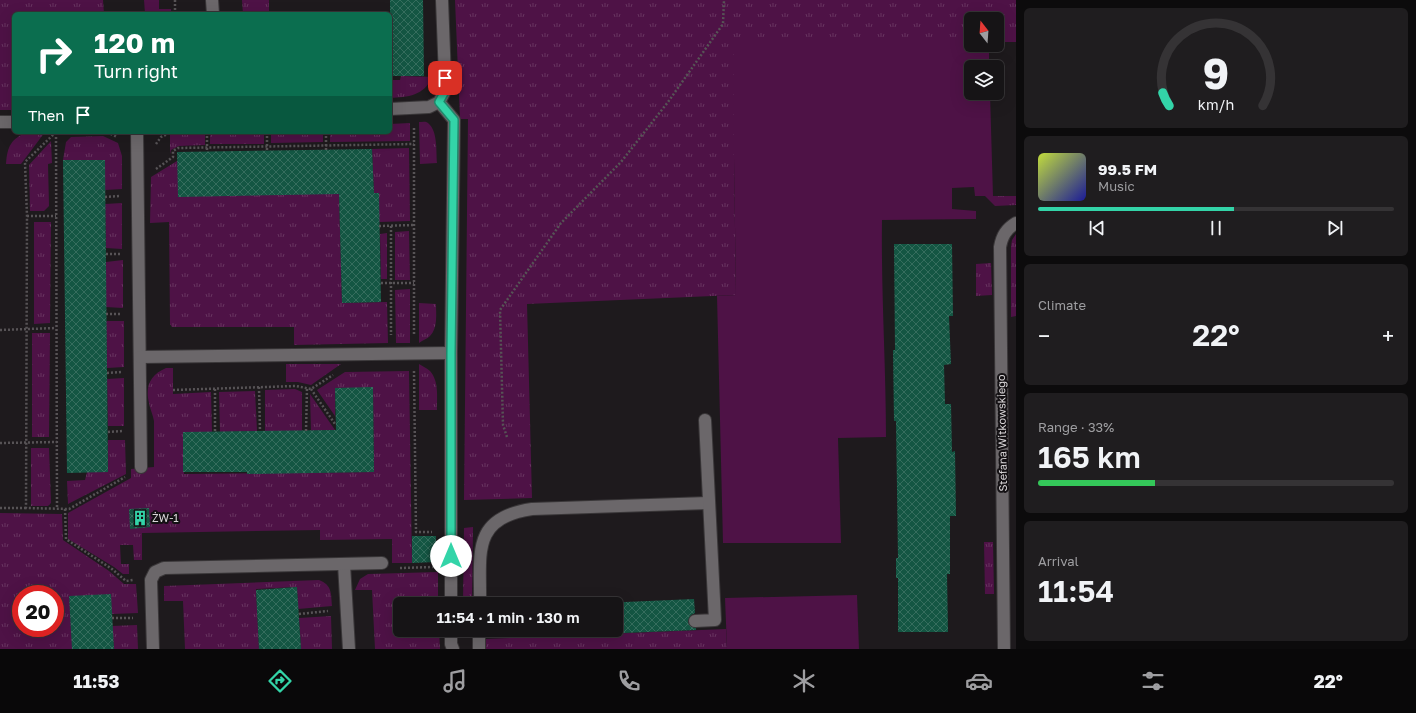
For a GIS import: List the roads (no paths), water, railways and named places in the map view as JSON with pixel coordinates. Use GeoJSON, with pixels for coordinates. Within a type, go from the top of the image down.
{"type":"FeatureCollection","features":[{"type":"Feature","properties":{"kind":"street"},"geometry":{"type":"LineString","coordinates":[[212,0],[213,12]]}},
{"type":"Feature","properties":{"kind":"street"},"geometry":{"type":"LineString","coordinates":[[392,109],[429,107],[439,102],[444,93],[445,78],[442,0]]}},
{"type":"Feature","properties":{"kind":"street"},"geometry":{"type":"LineString","coordinates":[[439,102],[454,120],[451,354],[451,597]]}},
{"type":"Feature","properties":{"kind":"street"},"geometry":{"type":"LineString","coordinates":[[0,122],[12,122]]}},
{"type":"Feature","properties":{"kind":"street"},"geometry":{"type":"LineString","coordinates":[[137,134],[141,467]]}},
{"type":"Feature","properties":{"kind":"street","name":"Stefana Witkowskiego"},"geometry":{"type":"LineString","coordinates":[[1004,649],[1000,247],[1002,238],[1007,230],[1016,223]]}},
{"type":"Feature","properties":{"kind":"street"},"geometry":{"type":"LineString","coordinates":[[140,356],[451,354]]}},
{"type":"Feature","properties":{"kind":"street"},"geometry":{"type":"LineString","coordinates":[[695,621],[715,620],[705,420]]}},
{"type":"Feature","properties":{"kind":"street"},"geometry":{"type":"LineString","coordinates":[[480,597],[481,554],[484,536],[492,525],[503,517],[516,512],[532,510],[708,503]]}},
{"type":"Feature","properties":{"kind":"street"},"geometry":{"type":"LineString","coordinates":[[153,649],[151,580],[155,572],[164,568],[382,563]]}},
{"type":"Feature","properties":{"kind":"street"},"geometry":{"type":"LineString","coordinates":[[344,564],[349,649]]}},
{"type":"Feature","properties":{"kind":"street"},"geometry":{"type":"LineString","coordinates":[[451,637],[453,649]]}},
{"type":"Feature","properties":{"kind":"street"},"geometry":{"type":"LineString","coordinates":[[479,637],[479,649]]}},
{"type":"Feature","properties":{"kind":"place","name":"ŻW-1"},"geometry":{"type":"Point","coordinates":[140,518]}}]}
